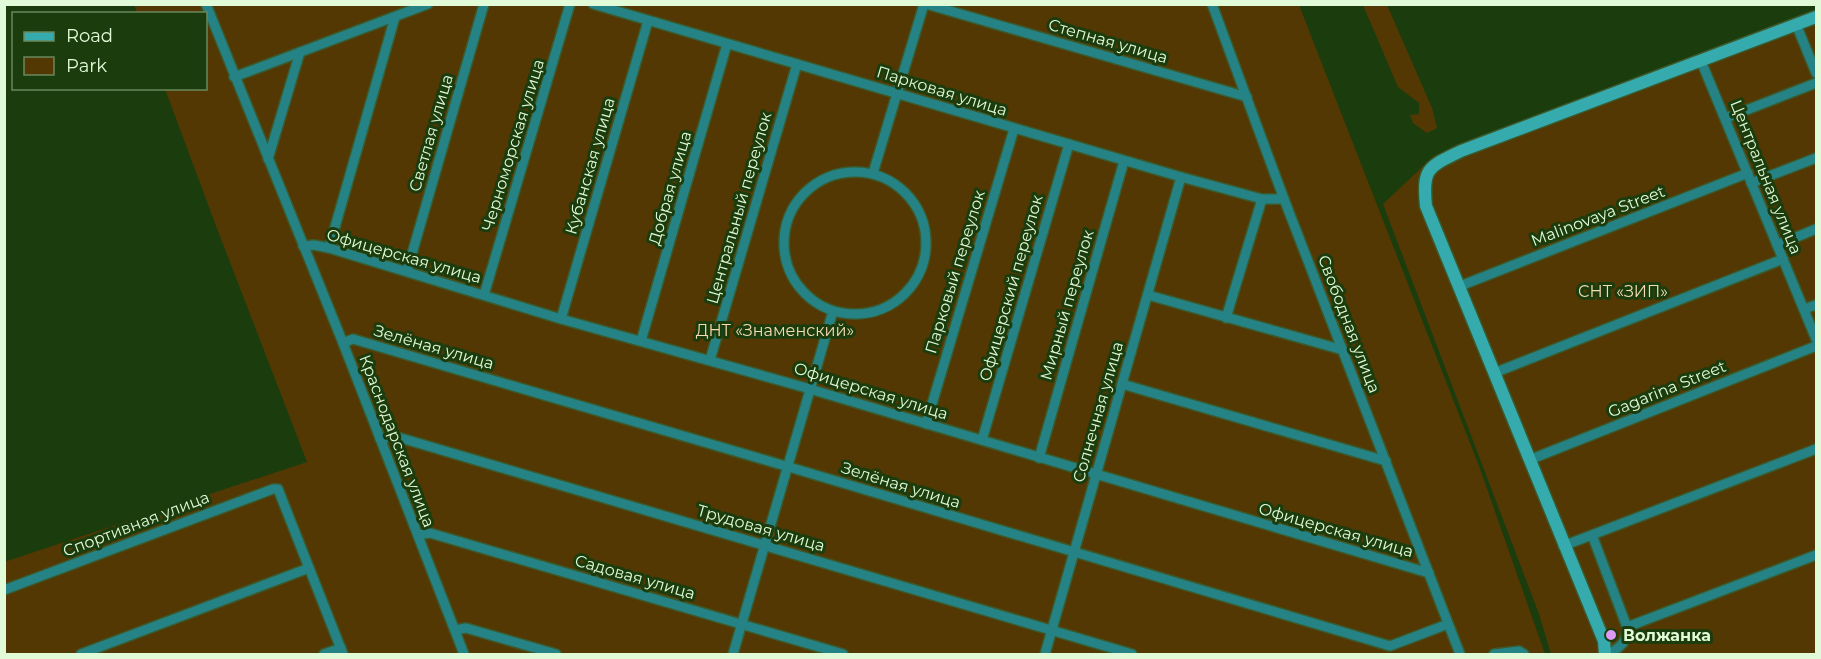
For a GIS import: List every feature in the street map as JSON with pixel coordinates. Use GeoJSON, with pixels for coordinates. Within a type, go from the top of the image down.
{"type":"FeatureCollection","features":[{"type":"Feature","properties":{"kind":"street","name":"Краснодарская улица"},"geometry":{"type":"LineString","coordinates":[[206,4],[464,654]]}},
{"type":"Feature","properties":{"kind":"street"},"geometry":{"type":"LineString","coordinates":[[234,77],[428,4]]}},
{"type":"Feature","properties":{"kind":"street","name":"Светлая улица"},"geometry":{"type":"LineString","coordinates":[[407,270],[484,4]]}},
{"type":"Feature","properties":{"kind":"street","name":"Черноморская улица"},"geometry":{"type":"LineString","coordinates":[[484,295],[570,4]]}},
{"type":"Feature","properties":{"kind":"street","name":"Парковая улица"},"geometry":{"type":"LineString","coordinates":[[593,4],[898,92],[1124,161],[1263,199],[1284,199]]}},
{"type":"Feature","properties":{"kind":"street"},"geometry":{"type":"LineString","coordinates":[[873,173],[925,4]]}},
{"type":"Feature","properties":{"kind":"street","name":"Степная улица"},"geometry":{"type":"LineString","coordinates":[[925,4],[1247,97]]}},
{"type":"Feature","properties":{"kind":"street","name":"Свободная улица"},"geometry":{"type":"LineString","coordinates":[[1212,4],[1284,199],[1460,654]]}},
{"type":"Feature","properties":{"kind":"street"},"geometry":{"type":"LineString","coordinates":[[1592,535],[1627,627],[1624,645],[1607,654],[1604,641],[1563,546],[1426,206],[1424,182],[1433,165],[1461,151],[1816,16]]}},
{"type":"Feature","properties":{"kind":"street"},"geometry":{"type":"LineString","coordinates":[[329,248],[395,17]]}},
{"type":"Feature","properties":{"kind":"street","name":"Кубанская улица"},"geometry":{"type":"LineString","coordinates":[[561,319],[648,21]]}},
{"type":"Feature","properties":{"kind":"street"},"geometry":{"type":"LineString","coordinates":[[1796,24],[1816,73]]}},
{"type":"Feature","properties":{"kind":"street","name":"Добрая улица"},"geometry":{"type":"LineString","coordinates":[[641,341],[727,44]]}},
{"type":"Feature","properties":{"kind":"street"},"geometry":{"type":"LineString","coordinates":[[268,159],[300,52]]}},
{"type":"Feature","properties":{"kind":"street","name":"Центральная улица"},"geometry":{"type":"LineString","coordinates":[[1701,61],[1816,339]]}},
{"type":"Feature","properties":{"kind":"street","name":"Центральный переулок"},"geometry":{"type":"LineString","coordinates":[[710,360],[797,64]]}},
{"type":"Feature","properties":{"kind":"street"},"geometry":{"type":"LineString","coordinates":[[1726,118],[1816,83]]}},
{"type":"Feature","properties":{"kind":"street","name":"Парковый переулок"},"geometry":{"type":"LineString","coordinates":[[926,424],[1014,129]]}},
{"type":"Feature","properties":{"kind":"street","name":"Офицерский переулок"},"geometry":{"type":"LineString","coordinates":[[982,440],[1069,144]]}},
{"type":"Feature","properties":{"kind":"street"},"geometry":{"type":"LineString","coordinates":[[1751,183],[1816,158]]}},
{"type":"Feature","properties":{"kind":"street","name":"Мирный переулок"},"geometry":{"type":"LineString","coordinates":[[1039,458],[1124,161]]}},
{"type":"Feature","properties":{"kind":"street"},"geometry":{"type":"LineString","coordinates":[[843,172],[873,173],[898,185],[913,201],[923,220],[927,241],[924,262],[915,282],[901,297],[883,309],[863,314],[833,311],[808,297],[793,279],[785,258],[784,246],[784,235],[790,213],[803,194],[821,180],[843,172]]}},
{"type":"Feature","properties":{"kind":"street","name":"Malinovaya Street"},"geometry":{"type":"LineString","coordinates":[[1460,286],[1748,173]]}},
{"type":"Feature","properties":{"kind":"street","name":"Солнечная улица"},"geometry":{"type":"LineString","coordinates":[[1045,654],[1182,177]]}},
{"type":"Feature","properties":{"kind":"street"},"geometry":{"type":"LineString","coordinates":[[1226,318],[1263,199]]}},
{"type":"Feature","properties":{"kind":"street"},"geometry":{"type":"LineString","coordinates":[[1777,245],[1816,230]]}},
{"type":"Feature","properties":{"kind":"street","name":"Офицерская улица"},"geometry":{"type":"LineString","coordinates":[[303,246],[314,245],[329,248],[407,270],[561,319],[811,389],[1429,573]]}},
{"type":"Feature","properties":{"kind":"street"},"geometry":{"type":"LineString","coordinates":[[1494,373],[1783,260]]}},
{"type":"Feature","properties":{"kind":"street"},"geometry":{"type":"LineString","coordinates":[[1148,295],[1343,350]]}},
{"type":"Feature","properties":{"kind":"street"},"geometry":{"type":"LineString","coordinates":[[1804,309],[1816,305]]}},
{"type":"Feature","properties":{"kind":"street"},"geometry":{"type":"LineString","coordinates":[[733,654],[833,311]]}},
{"type":"Feature","properties":{"kind":"street","name":"Зелёная улица"},"geometry":{"type":"LineString","coordinates":[[342,343],[353,339],[1390,646],[1448,624]]}},
{"type":"Feature","properties":{"kind":"street","name":"Gagarina Street"},"geometry":{"type":"LineString","coordinates":[[1529,460],[1816,346]]}},
{"type":"Feature","properties":{"kind":"street"},"geometry":{"type":"LineString","coordinates":[[1122,384],[1386,461]]}},
{"type":"Feature","properties":{"kind":"street","name":"Трудовая улица"},"geometry":{"type":"LineString","coordinates":[[380,439],[394,436],[1132,654]]}},
{"type":"Feature","properties":{"kind":"street"},"geometry":{"type":"LineString","coordinates":[[1563,546],[1816,449]]}},
{"type":"Feature","properties":{"kind":"street","name":"Спортивная улица"},"geometry":{"type":"LineString","coordinates":[[4,590],[273,489],[278,489],[309,568]]}},
{"type":"Feature","properties":{"kind":"street","name":"Садовая улица"},"geometry":{"type":"LineString","coordinates":[[418,535],[430,533],[843,654]]}},
{"type":"Feature","properties":{"kind":"street"},"geometry":{"type":"LineString","coordinates":[[1627,627],[1816,555]]}},
{"type":"Feature","properties":{"kind":"street"},"geometry":{"type":"LineString","coordinates":[[81,654],[309,568],[342,651],[324,654]]}},
{"type":"Feature","properties":{"kind":"street"},"geometry":{"type":"LineString","coordinates":[[455,630],[466,628],[556,654]]}},
{"type":"Feature","properties":{"kind":"street"},"geometry":{"type":"LineString","coordinates":[[1494,654],[1519,651],[1524,654]]}},
{"type":"Feature","properties":{"kind":"green space","name":"ДНТ «Знаменский»"},"geometry":{"type":"Polygon","coordinates":[[[134,5],[1299,5],[1479,466],[1545,654],[5,654],[4,562],[307,462],[165,90],[207,90],[207,12],[137,12],[134,5]]]}},
{"type":"Feature","properties":{"kind":"green space"},"geometry":{"type":"Polygon","coordinates":[[[1363,5],[1387,5],[1432,108],[1437,128],[1427,133],[1413,123],[1410,115],[1419,114],[1419,103],[1398,87],[1363,5]]]}},
{"type":"Feature","properties":{"kind":"green space","name":"СНТ «ЗИП»"},"geometry":{"type":"Polygon","coordinates":[[[1816,11],[1816,654],[1551,654],[1539,614],[1383,204],[1434,156],[1816,11]]]}},
{"type":"Feature","properties":{"kind":"place","name":"Волжанка"},"geometry":{"type":"Point","coordinates":[1611,635]}}]}
